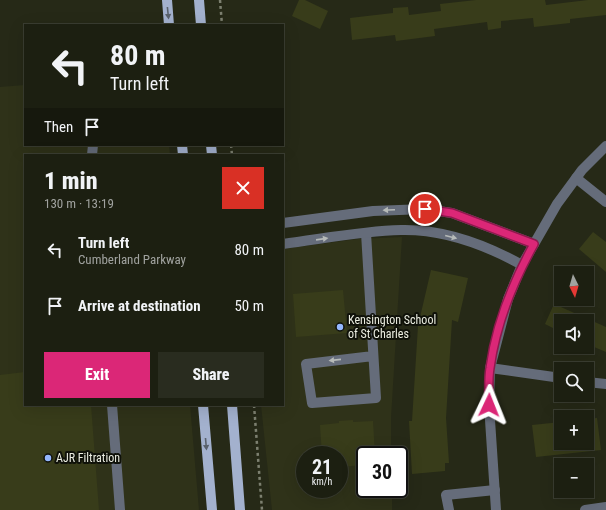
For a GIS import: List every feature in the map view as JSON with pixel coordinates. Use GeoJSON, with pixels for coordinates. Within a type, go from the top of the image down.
{"type":"FeatureCollection","features":[{"type":"Feature","properties":{"kind":"main road"},"geometry":{"type":"LineString","coordinates":[[167,0],[169,24]]}},
{"type":"Feature","properties":{"kind":"main road"},"geometry":{"type":"LineString","coordinates":[[199,0],[201,24]]}},
{"type":"Feature","properties":{"kind":"main road"},"geometry":{"type":"LineString","coordinates":[[203,406],[212,510]]}},
{"type":"Feature","properties":{"kind":"main road"},"geometry":{"type":"LineString","coordinates":[[232,406],[240,510]]}},
{"type":"Feature","properties":{"kind":"street"},"geometry":{"type":"LineString","coordinates":[[496,510],[489,405],[490,368],[508,299],[522,265],[557,204],[576,178],[606,146]]}},
{"type":"Feature","properties":{"kind":"street"},"geometry":{"type":"LineString","coordinates":[[576,178],[606,202]]}},
{"type":"Feature","properties":{"kind":"street"},"geometry":{"type":"LineString","coordinates":[[284,223],[373,211],[425,209],[452,213],[534,244]]}},
{"type":"Feature","properties":{"kind":"street"},"geometry":{"type":"LineString","coordinates":[[284,244],[366,233],[402,230],[439,234],[468,241],[498,252],[522,265]]}},
{"type":"Feature","properties":{"kind":"street"},"geometry":{"type":"LineString","coordinates":[[366,233],[376,398],[312,403],[306,364],[373,356]]}},
{"type":"Feature","properties":{"kind":"street"},"geometry":{"type":"LineString","coordinates":[[490,368],[554,377]]}},
{"type":"Feature","properties":{"kind":"street"},"geometry":{"type":"LineString","coordinates":[[594,383],[606,384]]}},
{"type":"Feature","properties":{"kind":"street"},"geometry":{"type":"LineString","coordinates":[[112,406],[120,510]]}},
{"type":"Feature","properties":{"kind":"street"},"geometry":{"type":"LineString","coordinates":[[449,510],[446,495],[495,490]]}},
{"type":"Feature","properties":{"kind":"street"},"geometry":{"type":"LineString","coordinates":[[585,510],[606,507]]}},
{"type":"Feature","properties":{"kind":"path"},"geometry":{"type":"LineString","coordinates":[[220,0],[222,24]]}},
{"type":"Feature","properties":{"kind":"path"},"geometry":{"type":"LineString","coordinates":[[254,406],[262,510]]}},
{"type":"Feature","properties":{"kind":"shaded area"},"geometry":{"type":"Polygon","coordinates":[[[24,85],[24,146],[169,146],[170,154],[24,154],[24,406],[190,406],[199,510],[0,510],[0,87],[24,85]]]}},
{"type":"Feature","properties":{"kind":"shaded area","name":"Kensington School of St Charles"},"geometry":{"type":"Polygon","coordinates":[[[402,237],[391,418],[391,446],[356,446],[356,498],[392,498],[392,510],[272,510],[261,406],[284,406],[284,249],[358,239],[402,237]]]}},
{"type":"Feature","properties":{"kind":"building"},"geometry":{"type":"Polygon","coordinates":[[[299,0],[305,0],[328,11],[320,29],[292,16],[299,0]]]}},
{"type":"Feature","properties":{"kind":"building"},"geometry":{"type":"Polygon","coordinates":[[[476,0],[545,0],[546,5],[588,0],[606,0],[606,15],[570,19],[570,23],[534,27],[533,18],[501,21],[501,28],[488,30],[487,22],[434,29],[435,36],[396,41],[395,35],[352,40],[350,18],[393,13],[393,8],[408,7],[409,15],[441,11],[440,4],[476,0]]]}},
{"type":"Feature","properties":{"kind":"building"},"geometry":{"type":"Polygon","coordinates":[[[593,232],[606,242],[606,272],[579,249],[593,232]]]}},
{"type":"Feature","properties":{"kind":"building"},"geometry":{"type":"Polygon","coordinates":[[[431,270],[468,278],[458,322],[452,320],[446,418],[449,463],[445,463],[445,471],[412,474],[409,421],[412,421],[418,326],[431,270]]]}},
{"type":"Feature","properties":{"kind":"building"},"geometry":{"type":"Polygon","coordinates":[[[343,290],[347,333],[296,337],[293,294],[343,290]]]}},
{"type":"Feature","properties":{"kind":"building"},"geometry":{"type":"Polygon","coordinates":[[[554,304],[554,306],[559,306],[577,314],[554,314],[554,328],[545,324],[554,304]]]}},
{"type":"Feature","properties":{"kind":"building"},"geometry":{"type":"Polygon","coordinates":[[[594,322],[606,327],[606,352],[594,347],[594,322]]]}},
{"type":"Feature","properties":{"kind":"building","name":"AJR Filtration"},"geometry":{"type":"Polygon","coordinates":[[[24,372],[24,406],[91,406],[99,510],[0,510],[0,375],[24,372]]]}},
{"type":"Feature","properties":{"kind":"building"},"geometry":{"type":"Polygon","coordinates":[[[594,418],[597,418],[601,450],[536,457],[532,425],[554,423],[554,450],[594,450],[594,418]]]}},
{"type":"Feature","properties":{"kind":"building"},"geometry":{"type":"Polygon","coordinates":[[[339,421],[373,421],[374,446],[356,446],[356,466],[348,466],[348,446],[321,446],[320,425],[339,423],[339,421]]]}},
{"type":"Feature","properties":{"kind":"place","name":"Kensington School of St Charles"},"geometry":{"type":"Point","coordinates":[340,327]}},
{"type":"Feature","properties":{"kind":"place","name":"AJR Filtration"},"geometry":{"type":"Point","coordinates":[48,458]}},
{"type":"Feature","properties":{"kind":"route"},"geometry":{"type":"LineString","coordinates":[[425,209],[452,213],[534,244],[522,265],[508,299],[498,332],[490,368],[489,405]]}}]}
